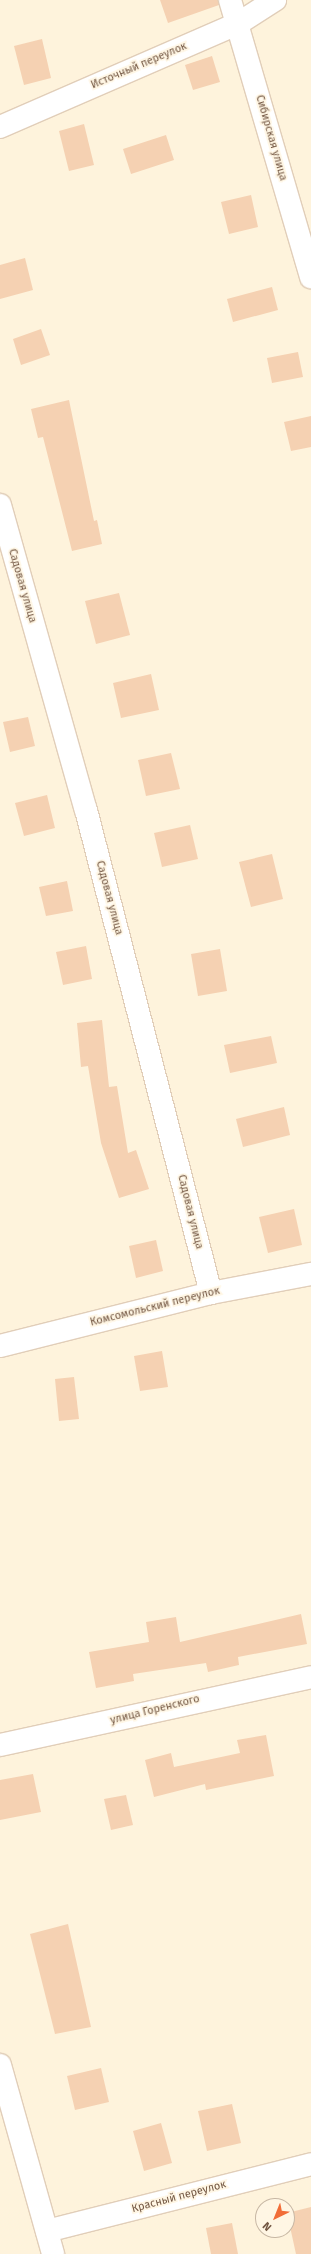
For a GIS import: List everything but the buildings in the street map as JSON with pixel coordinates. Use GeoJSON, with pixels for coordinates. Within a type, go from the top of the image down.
{"type":"FeatureCollection","features":[{"type":"Feature","properties":{"kind":"street","name":"Сибирская улица"},"geometry":{"type":"LineString","coordinates":[[230,0],[238,23],[311,277]]}},
{"type":"Feature","properties":{"kind":"street","name":"Источный переулок"},"geometry":{"type":"LineString","coordinates":[[0,127],[238,23],[275,0]]}},
{"type":"Feature","properties":{"kind":"street","name":"Садовая улица"},"geometry":{"type":"LineString","coordinates":[[0,505],[86,810],[211,1293]]}},
{"type":"Feature","properties":{"kind":"street","name":"Комсомольский переулок"},"geometry":{"type":"LineString","coordinates":[[0,1346],[211,1293],[311,1274]]}},
{"type":"Feature","properties":{"kind":"street","name":"улица Горенского"},"geometry":{"type":"LineString","coordinates":[[0,1745],[311,1677]]}},
{"type":"Feature","properties":{"kind":"street"},"geometry":{"type":"LineString","coordinates":[[0,2066],[48,2231],[53,2254]]}},
{"type":"Feature","properties":{"kind":"street","name":"Красный переулок"},"geometry":{"type":"LineString","coordinates":[[48,2231],[311,2164]]}}]}
